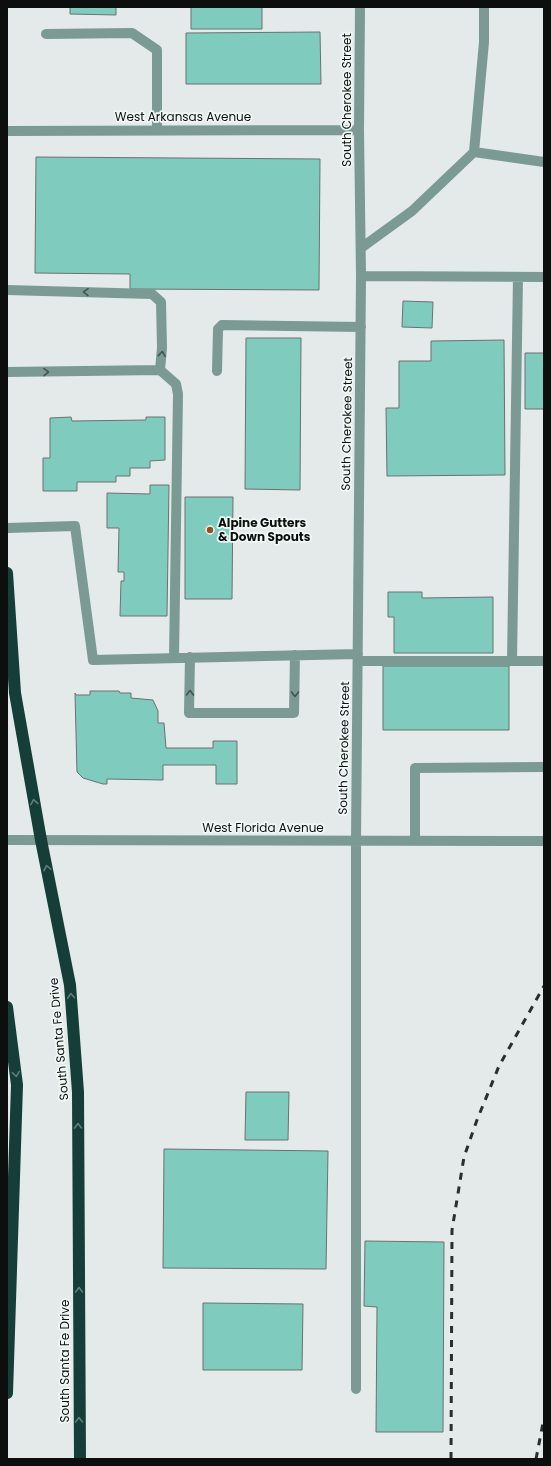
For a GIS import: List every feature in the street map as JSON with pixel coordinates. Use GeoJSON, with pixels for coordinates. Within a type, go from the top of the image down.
{"type":"FeatureCollection","features":[{"type":"Feature","properties":{"kind":"highway","name":"South Santa Fe Drive"},"geometry":{"type":"LineString","coordinates":[[7,573],[15,693],[41,840],[70,985],[78,1092],[80,1459]]}},
{"type":"Feature","properties":{"kind":"highway"},"geometry":{"type":"LineString","coordinates":[[7,1008],[17,1085],[7,1393]]}},
{"type":"Feature","properties":{"kind":"street","name":"South Cherokee Street"},"geometry":{"type":"LineString","coordinates":[[356,1389],[356,841],[361,327],[359,130],[360,7]]}},
{"type":"Feature","properties":{"kind":"street"},"geometry":{"type":"LineString","coordinates":[[361,248],[412,211],[474,152],[484,42],[484,7]]}},
{"type":"Feature","properties":{"kind":"street"},"geometry":{"type":"LineString","coordinates":[[46,34],[132,33],[157,50],[156,130]]}},
{"type":"Feature","properties":{"kind":"street","name":"West Arkansas Avenue"},"geometry":{"type":"LineString","coordinates":[[7,130],[359,130]]}},
{"type":"Feature","properties":{"kind":"street"},"geometry":{"type":"LineString","coordinates":[[474,152],[544,162]]}},
{"type":"Feature","properties":{"kind":"street"},"geometry":{"type":"LineString","coordinates":[[361,276],[544,277]]}},
{"type":"Feature","properties":{"kind":"street"},"geometry":{"type":"LineString","coordinates":[[512,661],[518,277]]}},
{"type":"Feature","properties":{"kind":"street"},"geometry":{"type":"LineString","coordinates":[[7,290],[152,294],[161,302],[162,348],[160,370]]}},
{"type":"Feature","properties":{"kind":"street"},"geometry":{"type":"LineString","coordinates":[[218,371],[218,328],[222,325],[361,327]]}},
{"type":"Feature","properties":{"kind":"street"},"geometry":{"type":"LineString","coordinates":[[7,372],[160,370],[176,384],[178,394],[174,658]]}},
{"type":"Feature","properties":{"kind":"street"},"geometry":{"type":"LineString","coordinates":[[7,528],[75,526],[93,660],[295,655],[358,658],[544,661]]}},
{"type":"Feature","properties":{"kind":"street"},"geometry":{"type":"LineString","coordinates":[[190,657],[190,713],[294,713],[295,655]]}},
{"type":"Feature","properties":{"kind":"street"},"geometry":{"type":"LineString","coordinates":[[415,841],[415,768],[544,766]]}},
{"type":"Feature","properties":{"kind":"street","name":"West Florida Avenue"},"geometry":{"type":"LineString","coordinates":[[7,840],[544,841]]}},
{"type":"Feature","properties":{"kind":"building"},"geometry":{"type":"Polygon","coordinates":[[[70,7],[116,7],[116,15],[70,14],[70,7]]]}},
{"type":"Feature","properties":{"kind":"building"},"geometry":{"type":"Polygon","coordinates":[[[191,7],[262,7],[262,29],[191,29],[191,7]]]}},
{"type":"Feature","properties":{"kind":"building"},"geometry":{"type":"Polygon","coordinates":[[[320,32],[321,84],[186,84],[186,33],[320,32]]]}},
{"type":"Feature","properties":{"kind":"building"},"geometry":{"type":"Polygon","coordinates":[[[36,157],[320,159],[319,290],[130,289],[130,274],[35,273],[36,157]]]}},
{"type":"Feature","properties":{"kind":"building"},"geometry":{"type":"Polygon","coordinates":[[[403,301],[433,302],[432,328],[402,327],[403,301]]]}},
{"type":"Feature","properties":{"kind":"building"},"geometry":{"type":"Polygon","coordinates":[[[246,338],[301,338],[300,490],[245,489],[246,338]]]}},
{"type":"Feature","properties":{"kind":"building"},"geometry":{"type":"Polygon","coordinates":[[[504,340],[505,475],[387,476],[386,408],[399,408],[399,361],[431,361],[431,341],[504,340]]]}},
{"type":"Feature","properties":{"kind":"building"},"geometry":{"type":"Polygon","coordinates":[[[525,353],[544,353],[544,409],[525,409],[525,353]]]}},
{"type":"Feature","properties":{"kind":"building"},"geometry":{"type":"Polygon","coordinates":[[[71,417],[72,421],[146,420],[146,417],[165,417],[165,460],[150,461],[150,468],[130,468],[130,476],[116,476],[116,482],[77,482],[77,491],[43,491],[43,458],[50,458],[50,418],[71,417]]]}},
{"type":"Feature","properties":{"kind":"building"},"geometry":{"type":"Polygon","coordinates":[[[150,485],[169,485],[167,616],[120,616],[121,581],[124,581],[124,572],[118,572],[119,528],[107,528],[107,493],[150,494],[150,485]]]}},
{"type":"Feature","properties":{"kind":"building"},"geometry":{"type":"Polygon","coordinates":[[[185,497],[233,497],[232,599],[185,599],[185,497]]]}},
{"type":"Feature","properties":{"kind":"building"},"geometry":{"type":"Polygon","coordinates":[[[388,592],[422,592],[422,598],[493,597],[493,653],[394,653],[394,617],[388,617],[388,592]]]}},
{"type":"Feature","properties":{"kind":"building"},"geometry":{"type":"Polygon","coordinates":[[[383,666],[509,666],[509,730],[383,730],[383,666]]]}},
{"type":"Feature","properties":{"kind":"building"},"geometry":{"type":"Polygon","coordinates":[[[90,691],[119,691],[120,693],[131,693],[131,698],[153,700],[158,711],[158,723],[164,723],[166,748],[213,748],[213,741],[237,741],[237,784],[216,784],[216,765],[163,765],[163,780],[107,779],[107,784],[103,784],[83,778],[77,772],[75,693],[76,695],[90,695],[90,691]]]}},
{"type":"Feature","properties":{"kind":"building"},"geometry":{"type":"Polygon","coordinates":[[[246,1092],[289,1092],[288,1140],[245,1140],[246,1092]]]}},
{"type":"Feature","properties":{"kind":"building"},"geometry":{"type":"Polygon","coordinates":[[[164,1149],[328,1151],[326,1269],[163,1268],[164,1149]]]}},
{"type":"Feature","properties":{"kind":"building"},"geometry":{"type":"Polygon","coordinates":[[[365,1241],[444,1242],[443,1432],[376,1432],[377,1307],[364,1306],[365,1241]]]}},
{"type":"Feature","properties":{"kind":"building"},"geometry":{"type":"Polygon","coordinates":[[[203,1303],[303,1304],[302,1370],[203,1370],[203,1303]]]}},
{"type":"Feature","properties":{"kind":"railway"},"geometry":{"type":"LineString","coordinates":[[451,1459],[452,1230],[464,1157],[499,1066],[544,986]]}},
{"type":"Feature","properties":{"kind":"railway"},"geometry":{"type":"LineString","coordinates":[[536,1459],[544,1418]]}},
{"type":"Feature","properties":{"kind":"place","name":"Alpine Gutters & Down Spouts"},"geometry":{"type":"Point","coordinates":[210,530]}}]}
